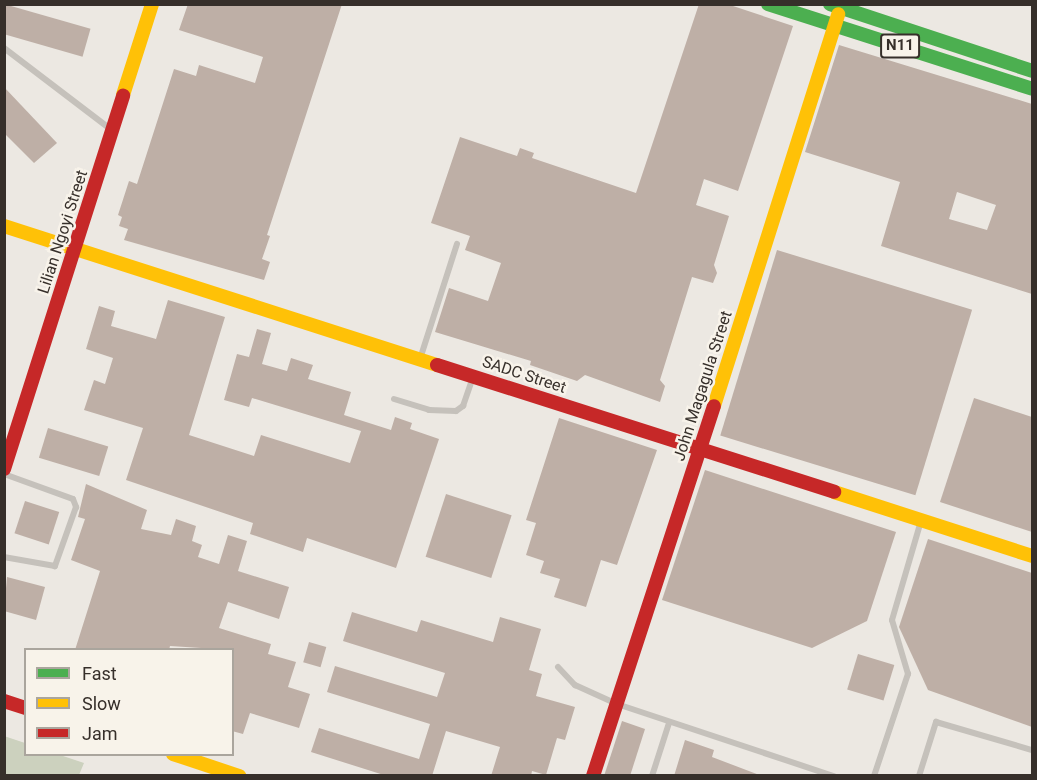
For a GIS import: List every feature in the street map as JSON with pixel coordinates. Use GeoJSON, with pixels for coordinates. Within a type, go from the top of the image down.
{"type":"FeatureCollection","features":[{"type":"Feature","properties":{"kind":"main road","name":"Lilian Ngoyi Street"},"geometry":{"type":"LineString","coordinates":[[4,472],[7,453],[75,249],[152,4]]}},
{"type":"Feature","properties":{"kind":"main road","name":"N11"},"geometry":{"type":"LineString","coordinates":[[768,4],[1032,89]]}},
{"type":"Feature","properties":{"kind":"main road","name":"N11"},"geometry":{"type":"LineString","coordinates":[[837,6],[1032,71]]}},
{"type":"Feature","properties":{"kind":"main road","name":"John Magagula Street"},"geometry":{"type":"LineString","coordinates":[[592,776],[700,450],[834,24],[837,6]]}},
{"type":"Feature","properties":{"kind":"main road","name":"SADC Street"},"geometry":{"type":"LineString","coordinates":[[4,226],[1032,556]]}},
{"type":"Feature","properties":{"kind":"main road"},"geometry":{"type":"LineString","coordinates":[[4,701],[24,707]]}},
{"type":"Feature","properties":{"kind":"main road"},"geometry":{"type":"LineString","coordinates":[[179,756],[239,776]]}},
{"type":"Feature","properties":{"kind":"lane"},"geometry":{"type":"LineString","coordinates":[[4,48],[112,130]]}},
{"type":"Feature","properties":{"kind":"lane"},"geometry":{"type":"LineString","coordinates":[[420,359],[457,244]]}},
{"type":"Feature","properties":{"kind":"lane"},"geometry":{"type":"LineString","coordinates":[[394,399],[429,410],[456,411],[463,405],[473,376]]}},
{"type":"Feature","properties":{"kind":"lane"},"geometry":{"type":"LineString","coordinates":[[4,472],[74,499],[76,507],[55,566],[4,556]]}},
{"type":"Feature","properties":{"kind":"lane"},"geometry":{"type":"LineString","coordinates":[[874,776],[908,674],[892,620],[922,520]]}},
{"type":"Feature","properties":{"kind":"lane"},"geometry":{"type":"LineString","coordinates":[[558,667],[575,685],[617,704],[834,776]]}},
{"type":"Feature","properties":{"kind":"lane"},"geometry":{"type":"LineString","coordinates":[[919,776],[936,722],[1032,750]]}},
{"type":"Feature","properties":{"kind":"lane"},"geometry":{"type":"LineString","coordinates":[[652,776],[669,723]]}},
{"type":"Feature","properties":{"kind":"green space"},"geometry":{"type":"Polygon","coordinates":[[[4,736],[24,743],[24,756],[63,756],[84,763],[79,775],[5,775],[4,736]]]}},
{"type":"Feature","properties":{"kind":"building"},"geometry":{"type":"Polygon","coordinates":[[[4,4],[91,29],[83,57],[4,34],[4,4]]]}},
{"type":"Feature","properties":{"kind":"building"},"geometry":{"type":"Polygon","coordinates":[[[188,4],[342,4],[267,235],[270,236],[262,259],[270,262],[264,280],[124,240],[128,229],[119,226],[122,217],[118,215],[129,181],[137,184],[174,69],[196,76],[199,65],[255,83],[263,57],[179,30],[188,4]]]}},
{"type":"Feature","properties":{"kind":"building"},"geometry":{"type":"Polygon","coordinates":[[[699,4],[727,4],[793,26],[738,191],[704,179],[696,205],[729,216],[714,265],[717,273],[713,283],[692,277],[660,380],[665,386],[660,402],[585,375],[577,381],[530,365],[531,361],[435,332],[449,288],[488,301],[501,263],[465,250],[470,236],[431,223],[460,137],[517,156],[520,148],[534,153],[532,158],[636,193],[699,4]]]}},
{"type":"Feature","properties":{"kind":"building"},"geometry":{"type":"Polygon","coordinates":[[[839,45],[1032,104],[1032,294],[881,246],[900,182],[805,152],[839,45]],[[957,192],[949,219],[987,230],[996,205],[957,192]]]}},
{"type":"Feature","properties":{"kind":"building"},"geometry":{"type":"Polygon","coordinates":[[[4,87],[57,143],[34,163],[4,133],[4,87]]]}},
{"type":"Feature","properties":{"kind":"building"},"geometry":{"type":"Polygon","coordinates":[[[777,250],[972,310],[915,495],[720,436],[777,250]]]}},
{"type":"Feature","properties":{"kind":"building"},"geometry":{"type":"Polygon","coordinates":[[[168,300],[225,317],[189,435],[254,456],[261,435],[350,463],[361,431],[252,398],[249,407],[224,400],[237,354],[249,357],[257,329],[271,333],[262,364],[287,371],[291,358],[313,365],[308,379],[351,392],[344,415],[391,430],[395,417],[412,423],[410,429],[439,439],[396,568],[307,538],[303,552],[250,534],[253,523],[126,480],[143,428],[84,410],[94,380],[105,384],[113,358],[86,349],[99,306],[115,311],[111,326],[156,339],[168,300]]]}},
{"type":"Feature","properties":{"kind":"building"},"geometry":{"type":"Polygon","coordinates":[[[974,398],[1032,417],[1032,532],[940,502],[974,398]]]}},
{"type":"Feature","properties":{"kind":"building"},"geometry":{"type":"Polygon","coordinates":[[[559,418],[657,450],[617,565],[601,560],[586,607],[554,597],[560,579],[540,573],[544,561],[526,555],[536,523],[526,520],[559,418]]]}},
{"type":"Feature","properties":{"kind":"building"},"geometry":{"type":"Polygon","coordinates":[[[48,428],[108,446],[99,476],[39,458],[48,428]]]}},
{"type":"Feature","properties":{"kind":"building"},"geometry":{"type":"Polygon","coordinates":[[[705,470],[896,532],[867,621],[812,648],[662,600],[705,470]]]}},
{"type":"Feature","properties":{"kind":"building"},"geometry":{"type":"Polygon","coordinates":[[[86,484],[147,510],[141,529],[171,535],[176,519],[196,526],[192,541],[202,545],[198,557],[219,564],[228,535],[247,541],[238,571],[289,587],[279,619],[228,602],[219,628],[271,644],[268,654],[296,662],[288,687],[310,694],[299,728],[250,713],[243,734],[234,732],[234,648],[170,646],[170,648],[76,648],[100,571],[71,560],[85,519],[78,517],[86,484]]]}},
{"type":"Feature","properties":{"kind":"building"},"geometry":{"type":"Polygon","coordinates":[[[446,494],[512,515],[491,578],[426,557],[446,494]]]}},
{"type":"Feature","properties":{"kind":"building"},"geometry":{"type":"Polygon","coordinates":[[[25,501],[59,512],[49,544],[14,533],[25,501]]]}},
{"type":"Feature","properties":{"kind":"building"},"geometry":{"type":"Polygon","coordinates":[[[928,539],[1032,573],[1032,727],[928,690],[899,627],[928,539]]]}},
{"type":"Feature","properties":{"kind":"building"},"geometry":{"type":"Polygon","coordinates":[[[7,577],[45,587],[36,620],[4,611],[7,577]]]}},
{"type":"Feature","properties":{"kind":"building"},"geometry":{"type":"Polygon","coordinates":[[[352,612],[417,632],[421,620],[493,642],[500,617],[541,629],[529,670],[542,674],[536,696],[575,707],[565,740],[557,738],[546,775],[532,771],[531,776],[491,776],[500,747],[446,731],[432,776],[387,776],[311,752],[319,728],[419,759],[430,724],[327,692],[335,666],[437,697],[445,673],[343,641],[352,612]]]}},
{"type":"Feature","properties":{"kind":"building"},"geometry":{"type":"Polygon","coordinates":[[[309,642],[326,647],[321,667],[303,662],[309,642]]]}},
{"type":"Feature","properties":{"kind":"building"},"geometry":{"type":"Polygon","coordinates":[[[858,654],[894,665],[884,700],[847,689],[858,654]]]}},
{"type":"Feature","properties":{"kind":"building"},"geometry":{"type":"Polygon","coordinates":[[[622,721],[645,729],[630,776],[604,776],[622,721]]]}},
{"type":"Feature","properties":{"kind":"building"},"geometry":{"type":"Polygon","coordinates":[[[685,740],[714,750],[712,757],[762,776],[674,776],[685,740]]]}},
{"type":"Feature","properties":{"kind":"traffic: fast"},"geometry":{"type":"LineString","coordinates":[[768,4],[1032,89]]}},
{"type":"Feature","properties":{"kind":"traffic: fast"},"geometry":{"type":"LineString","coordinates":[[830,4],[1032,71]]}},
{"type":"Feature","properties":{"kind":"traffic: slow"},"geometry":{"type":"LineString","coordinates":[[123,95],[152,4]]}},
{"type":"Feature","properties":{"kind":"traffic: slow"},"geometry":{"type":"LineString","coordinates":[[714,406],[838,14]]}},
{"type":"Feature","properties":{"kind":"traffic: slow"},"geometry":{"type":"LineString","coordinates":[[4,226],[437,365]]}},
{"type":"Feature","properties":{"kind":"traffic: slow"},"geometry":{"type":"LineString","coordinates":[[834,492],[1032,556]]}},
{"type":"Feature","properties":{"kind":"traffic: slow"},"geometry":{"type":"LineString","coordinates":[[179,756],[239,776]]}},
{"type":"Feature","properties":{"kind":"traffic: jam"},"geometry":{"type":"LineString","coordinates":[[4,469],[123,95]]}},
{"type":"Feature","properties":{"kind":"traffic: jam"},"geometry":{"type":"LineString","coordinates":[[437,365],[834,492]]}},
{"type":"Feature","properties":{"kind":"traffic: jam"},"geometry":{"type":"LineString","coordinates":[[593,776],[714,406]]}},
{"type":"Feature","properties":{"kind":"traffic: jam"},"geometry":{"type":"LineString","coordinates":[[4,701],[24,707]]}}]}
